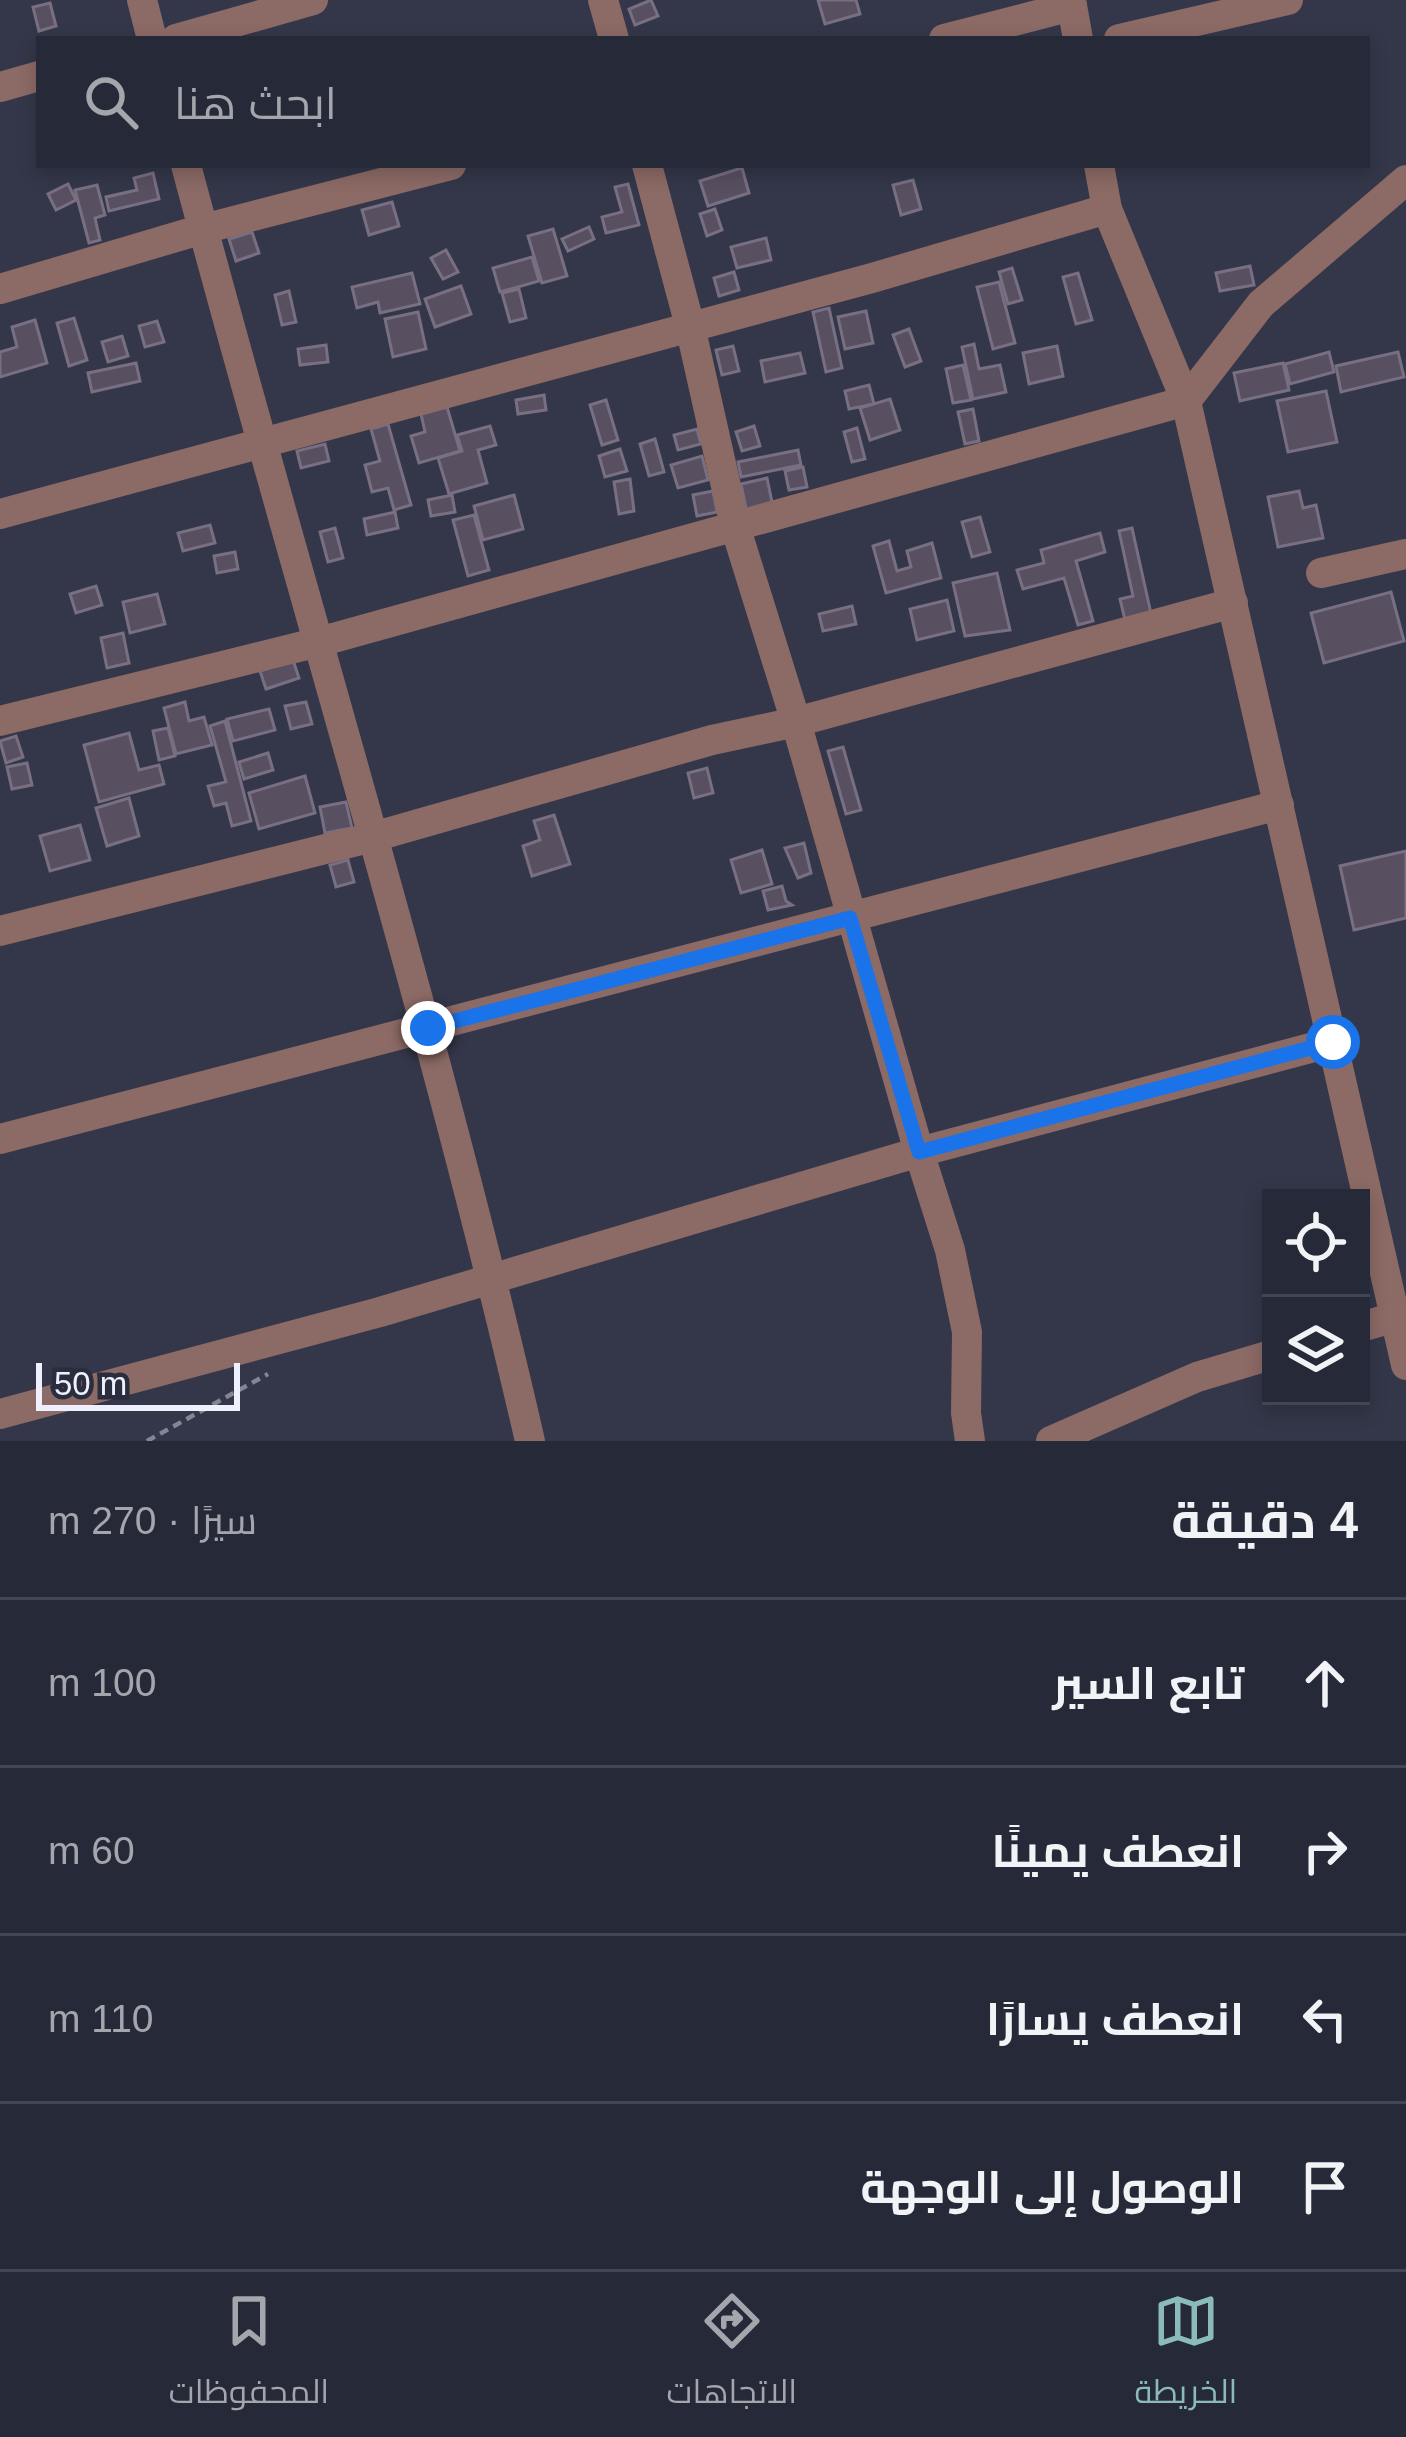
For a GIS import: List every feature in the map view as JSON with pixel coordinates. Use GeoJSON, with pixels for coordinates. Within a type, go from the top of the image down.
{"type":"FeatureCollection","features":[{"type":"Feature","properties":{"kind":"street"},"geometry":{"type":"LineString","coordinates":[[142,0],[151,36]]}},
{"type":"Feature","properties":{"kind":"street"},"geometry":{"type":"LineString","coordinates":[[187,36],[313,0]]}},
{"type":"Feature","properties":{"kind":"street"},"geometry":{"type":"LineString","coordinates":[[603,0],[613,36]]}},
{"type":"Feature","properties":{"kind":"street"},"geometry":{"type":"LineString","coordinates":[[1132,36],[1288,0]]}},
{"type":"Feature","properties":{"kind":"street"},"geometry":{"type":"LineString","coordinates":[[955,36],[1071,3],[1077,36]]}},
{"type":"Feature","properties":{"kind":"street"},"geometry":{"type":"LineString","coordinates":[[0,86],[36,77]]}},
{"type":"Feature","properties":{"kind":"street"},"geometry":{"type":"LineString","coordinates":[[187,168],[428,1028],[530,1441]]}},
{"type":"Feature","properties":{"kind":"street"},"geometry":{"type":"LineString","coordinates":[[0,289],[203,229],[439,168]]}},
{"type":"Feature","properties":{"kind":"street"},"geometry":{"type":"LineString","coordinates":[[648,168],[735,526],[950,1250],[967,1333],[970,1441]]}},
{"type":"Feature","properties":{"kind":"street"},"geometry":{"type":"LineString","coordinates":[[1099,168],[1106,209],[1186,400],[1333,1042],[1394,1254],[1395,1317],[1406,1365]]}},
{"type":"Feature","properties":{"kind":"street"},"geometry":{"type":"LineString","coordinates":[[0,721],[319,642],[1186,400],[1261,304],[1406,180]]}},
{"type":"Feature","properties":{"kind":"street"},"geometry":{"type":"LineString","coordinates":[[0,514],[1106,209]]}},
{"type":"Feature","properties":{"kind":"street"},"geometry":{"type":"LineString","coordinates":[[1321,573],[1406,554]]}},
{"type":"Feature","properties":{"kind":"street"},"geometry":{"type":"LineString","coordinates":[[0,932],[373,837],[712,740],[796,722],[1233,603]]}},
{"type":"Feature","properties":{"kind":"street"},"geometry":{"type":"LineString","coordinates":[[0,1139],[1279,805]]}},
{"type":"Feature","properties":{"kind":"street"},"geometry":{"type":"LineString","coordinates":[[0,1414],[380,1312],[919,1152],[1333,1042]]}},
{"type":"Feature","properties":{"kind":"street"},"geometry":{"type":"LineString","coordinates":[[1370,1325],[1395,1317]]}},
{"type":"Feature","properties":{"kind":"street"},"geometry":{"type":"LineString","coordinates":[[1051,1441],[1197,1377],[1262,1358]]}},
{"type":"Feature","properties":{"kind":"path"},"geometry":{"type":"LineString","coordinates":[[147,1441],[283,1366]]}},
{"type":"Feature","properties":{"kind":"building"},"geometry":{"type":"Polygon","coordinates":[[[651,0],[658,16],[635,25],[629,9],[651,0]]]}},
{"type":"Feature","properties":{"kind":"building"},"geometry":{"type":"Polygon","coordinates":[[[818,0],[856,0],[860,14],[825,24],[818,0]]]}},
{"type":"Feature","properties":{"kind":"building"},"geometry":{"type":"Polygon","coordinates":[[[50,3],[56,26],[39,31],[33,7],[50,3]]]}},
{"type":"Feature","properties":{"kind":"building"},"geometry":{"type":"Polygon","coordinates":[[[742,168],[749,193],[708,206],[700,181],[742,168]]]}},
{"type":"Feature","properties":{"kind":"building"},"geometry":{"type":"Polygon","coordinates":[[[153,173],[159,199],[109,211],[106,197],[137,190],[134,178],[153,173]]]}},
{"type":"Feature","properties":{"kind":"building"},"geometry":{"type":"Polygon","coordinates":[[[913,180],[921,209],[901,215],[893,185],[913,180]]]}},
{"type":"Feature","properties":{"kind":"building"},"geometry":{"type":"Polygon","coordinates":[[[68,184],[76,200],[56,210],[48,194],[68,184]]]}},
{"type":"Feature","properties":{"kind":"building"},"geometry":{"type":"Polygon","coordinates":[[[628,184],[639,225],[606,233],[602,217],[622,212],[615,187],[628,184]]]}},
{"type":"Feature","properties":{"kind":"building"},"geometry":{"type":"Polygon","coordinates":[[[97,185],[105,215],[95,218],[100,240],[89,243],[75,190],[97,185]]]}},
{"type":"Feature","properties":{"kind":"building"},"geometry":{"type":"Polygon","coordinates":[[[392,202],[399,226],[369,235],[362,210],[392,202]]]}},
{"type":"Feature","properties":{"kind":"building"},"geometry":{"type":"Polygon","coordinates":[[[715,209],[722,230],[707,236],[700,214],[715,209]]]}},
{"type":"Feature","properties":{"kind":"building"},"geometry":{"type":"Polygon","coordinates":[[[589,227],[594,239],[568,251],[562,239],[589,227]]]}},
{"type":"Feature","properties":{"kind":"building"},"geometry":{"type":"Polygon","coordinates":[[[553,229],[567,276],[542,283],[528,236],[553,229]]]}},
{"type":"Feature","properties":{"kind":"building"},"geometry":{"type":"Polygon","coordinates":[[[252,232],[259,253],[236,261],[229,239],[252,232]]]}},
{"type":"Feature","properties":{"kind":"building"},"geometry":{"type":"Polygon","coordinates":[[[766,238],[771,260],[737,268],[731,247],[766,238]]]}},
{"type":"Feature","properties":{"kind":"building"},"geometry":{"type":"Polygon","coordinates":[[[446,250],[458,272],[443,279],[431,258],[446,250]]]}},
{"type":"Feature","properties":{"kind":"building"},"geometry":{"type":"Polygon","coordinates":[[[532,257],[539,281],[500,292],[493,268],[532,257]]]}},
{"type":"Feature","properties":{"kind":"building"},"geometry":{"type":"Polygon","coordinates":[[[1250,266],[1254,285],[1220,291],[1216,273],[1250,266]]]}},
{"type":"Feature","properties":{"kind":"building"},"geometry":{"type":"Polygon","coordinates":[[[1012,268],[1022,300],[1008,304],[999,272],[1012,268]]]}},
{"type":"Feature","properties":{"kind":"building"},"geometry":{"type":"Polygon","coordinates":[[[734,272],[739,290],[719,296],[714,278],[734,272]]]}},
{"type":"Feature","properties":{"kind":"building"},"geometry":{"type":"Polygon","coordinates":[[[412,273],[420,304],[380,313],[378,302],[357,308],[352,287],[412,273]]]}},
{"type":"Feature","properties":{"kind":"building"},"geometry":{"type":"Polygon","coordinates":[[[1078,273],[1092,320],[1076,324],[1063,277],[1078,273]]]}},
{"type":"Feature","properties":{"kind":"building"},"geometry":{"type":"Polygon","coordinates":[[[999,282],[1015,343],[993,349],[977,287],[999,282]]]}},
{"type":"Feature","properties":{"kind":"building"},"geometry":{"type":"Polygon","coordinates":[[[461,286],[471,314],[435,327],[425,299],[461,286]]]}},
{"type":"Feature","properties":{"kind":"building"},"geometry":{"type":"Polygon","coordinates":[[[519,289],[526,318],[510,322],[502,293],[519,289]]]}},
{"type":"Feature","properties":{"kind":"building"},"geometry":{"type":"Polygon","coordinates":[[[289,291],[296,322],[282,325],[275,295],[289,291]]]}},
{"type":"Feature","properties":{"kind":"building"},"geometry":{"type":"Polygon","coordinates":[[[829,308],[842,368],[826,372],[813,312],[829,308]]]}},
{"type":"Feature","properties":{"kind":"building"},"geometry":{"type":"Polygon","coordinates":[[[866,311],[873,343],[845,349],[838,317],[866,311]]]}},
{"type":"Feature","properties":{"kind":"building"},"geometry":{"type":"Polygon","coordinates":[[[418,312],[426,349],[393,357],[385,319],[418,312]]]}},
{"type":"Feature","properties":{"kind":"building"},"geometry":{"type":"Polygon","coordinates":[[[74,318],[87,360],[69,366],[57,323],[74,318]]]}},
{"type":"Feature","properties":{"kind":"building"},"geometry":{"type":"Polygon","coordinates":[[[35,320],[47,363],[0,377],[0,352],[17,347],[12,327],[35,320]]]}},
{"type":"Feature","properties":{"kind":"building"},"geometry":{"type":"Polygon","coordinates":[[[157,321],[164,342],[145,347],[139,326],[157,321]]]}},
{"type":"Feature","properties":{"kind":"building"},"geometry":{"type":"Polygon","coordinates":[[[909,329],[921,361],[905,367],[893,335],[909,329]]]}},
{"type":"Feature","properties":{"kind":"building"},"geometry":{"type":"Polygon","coordinates":[[[122,336],[128,356],[108,362],[102,342],[122,336]]]}},
{"type":"Feature","properties":{"kind":"building"},"geometry":{"type":"Polygon","coordinates":[[[974,344],[979,369],[1000,365],[1006,392],[973,399],[962,347],[974,344]]]}},
{"type":"Feature","properties":{"kind":"building"},"geometry":{"type":"Polygon","coordinates":[[[326,345],[328,362],[300,365],[298,349],[326,345]]]}},
{"type":"Feature","properties":{"kind":"building"},"geometry":{"type":"Polygon","coordinates":[[[733,346],[739,371],[722,375],[716,350],[733,346]]]}},
{"type":"Feature","properties":{"kind":"building"},"geometry":{"type":"Polygon","coordinates":[[[1057,346],[1063,376],[1029,384],[1023,353],[1057,346]]]}},
{"type":"Feature","properties":{"kind":"building"},"geometry":{"type":"Polygon","coordinates":[[[1329,352],[1334,372],[1290,384],[1285,364],[1329,352]]]}},
{"type":"Feature","properties":{"kind":"building"},"geometry":{"type":"Polygon","coordinates":[[[1398,352],[1404,377],[1341,392],[1336,366],[1398,352]]]}},
{"type":"Feature","properties":{"kind":"building"},"geometry":{"type":"Polygon","coordinates":[[[800,353],[805,373],[765,382],[761,361],[800,353]]]}},
{"type":"Feature","properties":{"kind":"building"},"geometry":{"type":"Polygon","coordinates":[[[136,363],[140,381],[92,392],[88,373],[136,363]]]}},
{"type":"Feature","properties":{"kind":"building"},"geometry":{"type":"Polygon","coordinates":[[[1283,363],[1289,390],[1240,401],[1234,373],[1283,363]]]}},
{"type":"Feature","properties":{"kind":"building"},"geometry":{"type":"Polygon","coordinates":[[[963,365],[971,400],[953,403],[946,369],[963,365]]]}},
{"type":"Feature","properties":{"kind":"building"},"geometry":{"type":"Polygon","coordinates":[[[869,385],[874,404],[849,409],[845,391],[869,385]]]}},
{"type":"Feature","properties":{"kind":"building"},"geometry":{"type":"Polygon","coordinates":[[[1326,391],[1337,442],[1288,452],[1277,401],[1326,391]]]}},
{"type":"Feature","properties":{"kind":"building"},"geometry":{"type":"Polygon","coordinates":[[[544,395],[546,410],[518,414],[516,400],[544,395]]]}},
{"type":"Feature","properties":{"kind":"building"},"geometry":{"type":"Polygon","coordinates":[[[890,399],[900,430],[870,440],[860,408],[890,399]]]}},
{"type":"Feature","properties":{"kind":"building"},"geometry":{"type":"Polygon","coordinates":[[[606,400],[618,440],[602,445],[590,405],[606,400]]]}},
{"type":"Feature","properties":{"kind":"building"},"geometry":{"type":"Polygon","coordinates":[[[447,407],[460,451],[419,463],[411,436],[425,432],[421,414],[447,407]]]}},
{"type":"Feature","properties":{"kind":"building"},"geometry":{"type":"Polygon","coordinates":[[[973,409],[979,441],[965,444],[958,412],[973,409]]]}},
{"type":"Feature","properties":{"kind":"building"},"geometry":{"type":"Polygon","coordinates":[[[388,424],[411,505],[394,510],[388,488],[372,492],[365,465],[380,461],[371,429],[388,424]]]}},
{"type":"Feature","properties":{"kind":"building"},"geometry":{"type":"Polygon","coordinates":[[[490,426],[496,445],[478,450],[487,483],[449,494],[438,458],[462,451],[457,435],[490,426]]]}},
{"type":"Feature","properties":{"kind":"building"},"geometry":{"type":"Polygon","coordinates":[[[754,426],[760,446],[742,451],[736,432],[754,426]]]}},
{"type":"Feature","properties":{"kind":"building"},"geometry":{"type":"Polygon","coordinates":[[[857,428],[865,459],[852,462],[844,432],[857,428]]]}},
{"type":"Feature","properties":{"kind":"building"},"geometry":{"type":"Polygon","coordinates":[[[697,429],[701,444],[678,450],[674,435],[697,429]]]}},
{"type":"Feature","properties":{"kind":"building"},"geometry":{"type":"Polygon","coordinates":[[[655,439],[664,472],[649,476],[640,444],[655,439]]]}},
{"type":"Feature","properties":{"kind":"building"},"geometry":{"type":"Polygon","coordinates":[[[325,444],[329,461],[301,468],[297,451],[325,444]]]}},
{"type":"Feature","properties":{"kind":"building"},"geometry":{"type":"Polygon","coordinates":[[[620,449],[627,471],[605,477],[599,456],[620,449]]]}},
{"type":"Feature","properties":{"kind":"building"},"geometry":{"type":"Polygon","coordinates":[[[798,450],[801,465],[741,477],[738,462],[798,450]]]}},
{"type":"Feature","properties":{"kind":"building"},"geometry":{"type":"Polygon","coordinates":[[[702,456],[708,480],[678,488],[671,465],[702,456]]]}},
{"type":"Feature","properties":{"kind":"building"},"geometry":{"type":"Polygon","coordinates":[[[803,467],[807,487],[789,490],[785,471],[803,467]]]}},
{"type":"Feature","properties":{"kind":"building"},"geometry":{"type":"Polygon","coordinates":[[[767,478],[773,507],[747,513],[741,484],[767,478]]]}},
{"type":"Feature","properties":{"kind":"building"},"geometry":{"type":"Polygon","coordinates":[[[630,479],[634,511],[619,514],[614,482],[630,479]]]}},
{"type":"Feature","properties":{"kind":"building"},"geometry":{"type":"Polygon","coordinates":[[[713,491],[717,512],[697,516],[693,495],[713,491]]]}},
{"type":"Feature","properties":{"kind":"building"},"geometry":{"type":"Polygon","coordinates":[[[1299,491],[1303,508],[1316,505],[1323,538],[1278,547],[1268,497],[1299,491]]]}},
{"type":"Feature","properties":{"kind":"building"},"geometry":{"type":"Polygon","coordinates":[[[452,495],[455,512],[431,516],[428,500],[452,495]]]}},
{"type":"Feature","properties":{"kind":"building"},"geometry":{"type":"Polygon","coordinates":[[[514,495],[523,529],[483,540],[474,506],[514,495]]]}},
{"type":"Feature","properties":{"kind":"building"},"geometry":{"type":"Polygon","coordinates":[[[395,512],[398,528],[367,535],[364,519],[395,512]]]}},
{"type":"Feature","properties":{"kind":"building"},"geometry":{"type":"Polygon","coordinates":[[[474,515],[489,570],[468,576],[453,520],[474,515]]]}},
{"type":"Feature","properties":{"kind":"building"},"geometry":{"type":"Polygon","coordinates":[[[980,517],[990,552],[972,557],[962,522],[980,517]]]}},
{"type":"Feature","properties":{"kind":"building"},"geometry":{"type":"Polygon","coordinates":[[[210,525],[215,543],[183,551],[178,533],[210,525]]]}},
{"type":"Feature","properties":{"kind":"building"},"geometry":{"type":"Polygon","coordinates":[[[335,528],[343,558],[328,562],[320,532],[335,528]]]}},
{"type":"Feature","properties":{"kind":"building"},"geometry":{"type":"Polygon","coordinates":[[[1132,528],[1152,618],[1126,624],[1120,599],[1133,596],[1119,531],[1132,528]]]}},
{"type":"Feature","properties":{"kind":"building"},"geometry":{"type":"Polygon","coordinates":[[[1100,533],[1105,552],[1076,561],[1093,621],[1078,625],[1064,578],[1023,589],[1017,570],[1044,563],[1041,550],[1100,533]]]}},
{"type":"Feature","properties":{"kind":"building"},"geometry":{"type":"Polygon","coordinates":[[[889,541],[897,571],[911,567],[907,551],[932,543],[941,578],[886,593],[873,546],[889,541]]]}},
{"type":"Feature","properties":{"kind":"building"},"geometry":{"type":"Polygon","coordinates":[[[235,552],[238,569],[217,573],[214,556],[235,552]]]}},
{"type":"Feature","properties":{"kind":"building"},"geometry":{"type":"Polygon","coordinates":[[[997,573],[1010,630],[965,636],[953,583],[997,573]]]}},
{"type":"Feature","properties":{"kind":"building"},"geometry":{"type":"Polygon","coordinates":[[[96,586],[102,605],[76,613],[70,594],[96,586]]]}},
{"type":"Feature","properties":{"kind":"building"},"geometry":{"type":"Polygon","coordinates":[[[1391,592],[1404,641],[1324,663],[1311,613],[1391,592]]]}},
{"type":"Feature","properties":{"kind":"building"},"geometry":{"type":"Polygon","coordinates":[[[157,594],[165,624],[130,633],[123,602],[157,594]]]}},
{"type":"Feature","properties":{"kind":"building"},"geometry":{"type":"Polygon","coordinates":[[[947,600],[954,631],[917,640],[910,609],[947,600]]]}},
{"type":"Feature","properties":{"kind":"building"},"geometry":{"type":"Polygon","coordinates":[[[852,606],[856,624],[823,631],[819,614],[852,606]]]}},
{"type":"Feature","properties":{"kind":"building"},"geometry":{"type":"Polygon","coordinates":[[[123,633],[129,663],[107,668],[101,638],[123,633]]]}},
{"type":"Feature","properties":{"kind":"building"},"geometry":{"type":"Polygon","coordinates":[[[293,660],[299,678],[266,689],[260,671],[293,660]]]}},
{"type":"Feature","properties":{"kind":"building"},"geometry":{"type":"Polygon","coordinates":[[[185,702],[189,721],[204,717],[212,745],[176,754],[164,708],[185,702]]]}},
{"type":"Feature","properties":{"kind":"building"},"geometry":{"type":"Polygon","coordinates":[[[306,702],[312,724],[291,729],[285,706],[306,702]]]}},
{"type":"Feature","properties":{"kind":"building"},"geometry":{"type":"Polygon","coordinates":[[[269,709],[275,730],[233,741],[227,719],[269,709]]]}},
{"type":"Feature","properties":{"kind":"building"},"geometry":{"type":"Polygon","coordinates":[[[225,721],[251,821],[232,826],[226,803],[214,806],[208,786],[226,782],[210,726],[225,721]]]}},
{"type":"Feature","properties":{"kind":"building"},"geometry":{"type":"Polygon","coordinates":[[[168,728],[175,756],[159,760],[153,731],[168,728]]]}},
{"type":"Feature","properties":{"kind":"building"},"geometry":{"type":"Polygon","coordinates":[[[129,733],[139,770],[159,765],[164,784],[99,802],[84,745],[129,733]]]}},
{"type":"Feature","properties":{"kind":"building"},"geometry":{"type":"Polygon","coordinates":[[[16,736],[23,757],[6,763],[0,741],[16,736]]]}},
{"type":"Feature","properties":{"kind":"building"},"geometry":{"type":"Polygon","coordinates":[[[843,747],[861,810],[846,814],[828,751],[843,747]]]}},
{"type":"Feature","properties":{"kind":"building"},"geometry":{"type":"Polygon","coordinates":[[[268,753],[273,770],[244,779],[239,762],[268,753]]]}},
{"type":"Feature","properties":{"kind":"building"},"geometry":{"type":"Polygon","coordinates":[[[27,763],[32,785],[12,789],[7,767],[27,763]]]}},
{"type":"Feature","properties":{"kind":"building"},"geometry":{"type":"Polygon","coordinates":[[[707,768],[713,793],[694,798],[688,773],[707,768]]]}},
{"type":"Feature","properties":{"kind":"building"},"geometry":{"type":"Polygon","coordinates":[[[305,776],[315,813],[259,829],[249,793],[305,776]]]}},
{"type":"Feature","properties":{"kind":"building"},"geometry":{"type":"Polygon","coordinates":[[[129,798],[139,836],[107,846],[96,808],[129,798]]]}},
{"type":"Feature","properties":{"kind":"building"},"geometry":{"type":"Polygon","coordinates":[[[346,802],[352,828],[325,833],[320,807],[346,802]]]}},
{"type":"Feature","properties":{"kind":"building"},"geometry":{"type":"Polygon","coordinates":[[[554,815],[570,864],[532,876],[523,846],[540,840],[534,821],[554,815]]]}},
{"type":"Feature","properties":{"kind":"building"},"geometry":{"type":"Polygon","coordinates":[[[80,825],[90,860],[50,871],[40,836],[80,825]]]}},
{"type":"Feature","properties":{"kind":"building"},"geometry":{"type":"Polygon","coordinates":[[[804,843],[811,873],[798,878],[785,848],[804,843]]]}},
{"type":"Feature","properties":{"kind":"building"},"geometry":{"type":"Polygon","coordinates":[[[762,850],[772,884],[741,893],[731,860],[762,850]]]}},
{"type":"Feature","properties":{"kind":"building"},"geometry":{"type":"Polygon","coordinates":[[[1406,851],[1406,918],[1354,930],[1340,866],[1406,851]]]}},
{"type":"Feature","properties":{"kind":"building"},"geometry":{"type":"Polygon","coordinates":[[[348,860],[354,882],[336,887],[330,865],[348,860]]]}},
{"type":"Feature","properties":{"kind":"building"},"geometry":{"type":"Polygon","coordinates":[[[782,886],[792,905],[768,910],[763,891],[782,886]]]}},
{"type":"Feature","properties":{"kind":"route"},"geometry":{"type":"LineString","coordinates":[[428,1028],[850,918],[919,1152],[1333,1042]]}}]}
